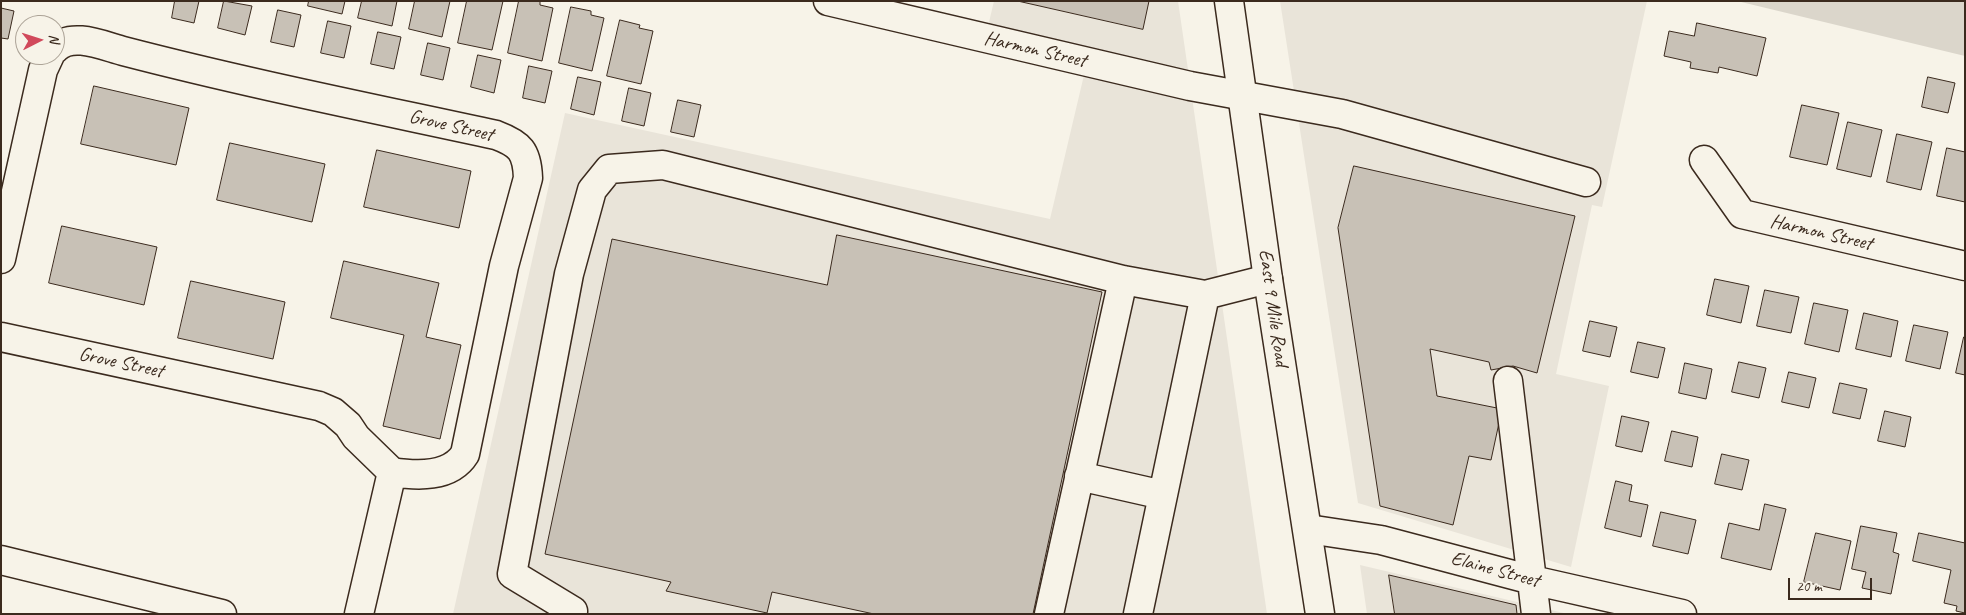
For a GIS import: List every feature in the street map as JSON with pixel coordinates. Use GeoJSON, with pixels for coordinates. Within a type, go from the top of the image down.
{"type":"FeatureCollection","features":[{"type":"Feature","properties":{"kind":"street","name":"Harmon Street"},"geometry":{"type":"LineString","coordinates":[[828,1],[1190,86],[1342,114],[1586,182]]}},
{"type":"Feature","properties":{"kind":"street","name":"East 9 Mile Road"},"geometry":{"type":"LineString","coordinates":[[1229,1],[1268,280],[1320,614]]}},
{"type":"Feature","properties":{"kind":"street","name":"Grove Street"},"geometry":{"type":"LineString","coordinates":[[1,337],[319,406],[332,412],[348,425],[356,437],[392,472],[437,473],[461,461],[465,454],[504,266],[528,178],[528,164],[522,150],[509,140],[496,135],[197,70],[90,43],[68,41],[65,43]]}},
{"type":"Feature","properties":{"kind":"street"},"geometry":{"type":"LineString","coordinates":[[1,259],[45,65]]}},
{"type":"Feature","properties":{"kind":"street","name":"Harmon Street"},"geometry":{"type":"LineString","coordinates":[[1704,160],[1742,214],[1965,266]]}},
{"type":"Feature","properties":{"kind":"street"},"geometry":{"type":"LineString","coordinates":[[577,613],[512,574],[569,274],[592,190],[609,169],[662,165],[1123,280],[1205,295],[1268,280]]}},
{"type":"Feature","properties":{"kind":"street"},"geometry":{"type":"LineString","coordinates":[[1049,614],[1123,280]]}},
{"type":"Feature","properties":{"kind":"street"},"geometry":{"type":"LineString","coordinates":[[1138,614],[1205,295]]}},
{"type":"Feature","properties":{"kind":"street"},"geometry":{"type":"LineString","coordinates":[[1508,381],[1536,614]]}},
{"type":"Feature","properties":{"kind":"street"},"geometry":{"type":"LineString","coordinates":[[359,614],[392,472]]}},
{"type":"Feature","properties":{"kind":"street"},"geometry":{"type":"LineString","coordinates":[[1079,476],[1163,495]]}},
{"type":"Feature","properties":{"kind":"street","name":"Elaine Street"},"geometry":{"type":"LineString","coordinates":[[1308,529],[1381,540],[1532,580],[1682,614]]}},
{"type":"Feature","properties":{"kind":"street"},"geometry":{"type":"LineString","coordinates":[[1,560],[222,614]]}},
{"type":"Feature","properties":{"kind":"shaded area"},"geometry":{"type":"Polygon","coordinates":[[[994,1],[1178,1],[1267,614],[453,614],[565,113],[1050,219],[1084,75],[982,52],[994,1]]]}},
{"type":"Feature","properties":{"kind":"shaded area"},"geometry":{"type":"Polygon","coordinates":[[[1280,1],[1647,1],[1602,207],[1592,205],[1556,374],[1609,386],[1571,567],[1358,503],[1280,1]]]}},
{"type":"Feature","properties":{"kind":"shaded area"},"geometry":{"type":"Polygon","coordinates":[[[1737,1],[1965,1],[1965,56],[1737,1]]]}},
{"type":"Feature","properties":{"kind":"shaded area"},"geometry":{"type":"Polygon","coordinates":[[[1360,565],[1568,614],[1367,614],[1360,565]]]}},
{"type":"Feature","properties":{"kind":"building"},"geometry":{"type":"Polygon","coordinates":[[[175,1],[199,1],[194,23],[172,18],[175,1]]]}},
{"type":"Feature","properties":{"kind":"building"},"geometry":{"type":"Polygon","coordinates":[[[224,1],[252,6],[245,35],[218,28],[224,1]]]}},
{"type":"Feature","properties":{"kind":"building"},"geometry":{"type":"Polygon","coordinates":[[[309,1],[345,1],[342,14],[308,6],[309,1]]]}},
{"type":"Feature","properties":{"kind":"building"},"geometry":{"type":"Polygon","coordinates":[[[362,1],[397,1],[392,26],[358,18],[362,1]]]}},
{"type":"Feature","properties":{"kind":"building"},"geometry":{"type":"Polygon","coordinates":[[[415,1],[450,1],[442,37],[409,29],[415,1]]]}},
{"type":"Feature","properties":{"kind":"building"},"geometry":{"type":"Polygon","coordinates":[[[467,1],[503,1],[492,50],[458,43],[467,1]]]}},
{"type":"Feature","properties":{"kind":"building"},"geometry":{"type":"Polygon","coordinates":[[[519,1],[539,1],[540,5],[553,8],[542,61],[508,53],[519,1]]]}},
{"type":"Feature","properties":{"kind":"building"},"geometry":{"type":"Polygon","coordinates":[[[1018,1],[1149,1],[1143,29],[1018,1]]]}},
{"type":"Feature","properties":{"kind":"building"},"geometry":{"type":"Polygon","coordinates":[[[571,7],[591,11],[591,15],[604,18],[592,71],[559,63],[571,7]]]}},
{"type":"Feature","properties":{"kind":"building"},"geometry":{"type":"Polygon","coordinates":[[[1,8],[14,11],[8,39],[1,38],[1,8]]]}},
{"type":"Feature","properties":{"kind":"building"},"geometry":{"type":"Polygon","coordinates":[[[278,10],[301,15],[294,47],[271,42],[278,10]]]}},
{"type":"Feature","properties":{"kind":"building"},"geometry":{"type":"Polygon","coordinates":[[[620,20],[640,25],[639,28],[653,31],[641,84],[607,76],[620,20]]]}},
{"type":"Feature","properties":{"kind":"building"},"geometry":{"type":"Polygon","coordinates":[[[328,21],[351,26],[344,58],[321,53],[328,21]]]}},
{"type":"Feature","properties":{"kind":"building"},"geometry":{"type":"Polygon","coordinates":[[[1697,23],[1766,38],[1757,76],[1719,67],[1718,73],[1690,68],[1691,62],[1664,56],[1669,31],[1694,36],[1697,23]]]}},
{"type":"Feature","properties":{"kind":"building"},"geometry":{"type":"Polygon","coordinates":[[[378,32],[401,37],[394,69],[371,64],[378,32]]]}},
{"type":"Feature","properties":{"kind":"building"},"geometry":{"type":"Polygon","coordinates":[[[428,43],[450,48],[443,80],[421,75],[428,43]]]}},
{"type":"Feature","properties":{"kind":"building"},"geometry":{"type":"Polygon","coordinates":[[[478,55],[501,60],[494,93],[471,87],[478,55]]]}},
{"type":"Feature","properties":{"kind":"building"},"geometry":{"type":"Polygon","coordinates":[[[529,66],[552,71],[545,103],[523,98],[529,66]]]}},
{"type":"Feature","properties":{"kind":"building"},"geometry":{"type":"Polygon","coordinates":[[[578,77],[601,82],[594,115],[571,109],[578,77]]]}},
{"type":"Feature","properties":{"kind":"building"},"geometry":{"type":"Polygon","coordinates":[[[1928,77],[1955,83],[1948,113],[1922,107],[1928,77]]]}},
{"type":"Feature","properties":{"kind":"building"},"geometry":{"type":"Polygon","coordinates":[[[94,86],[189,108],[176,165],[81,144],[94,86]]]}},
{"type":"Feature","properties":{"kind":"building"},"geometry":{"type":"Polygon","coordinates":[[[629,88],[651,93],[644,126],[622,121],[629,88]]]}},
{"type":"Feature","properties":{"kind":"building"},"geometry":{"type":"Polygon","coordinates":[[[678,100],[701,105],[694,137],[671,132],[678,100]]]}},
{"type":"Feature","properties":{"kind":"building"},"geometry":{"type":"Polygon","coordinates":[[[1802,105],[1839,113],[1827,165],[1790,157],[1802,105]]]}},
{"type":"Feature","properties":{"kind":"building"},"geometry":{"type":"Polygon","coordinates":[[[1848,122],[1882,130],[1871,177],[1837,169],[1848,122]]]}},
{"type":"Feature","properties":{"kind":"building"},"geometry":{"type":"Polygon","coordinates":[[[1897,134],[1932,142],[1921,190],[1887,182],[1897,134]]]}},
{"type":"Feature","properties":{"kind":"building"},"geometry":{"type":"Polygon","coordinates":[[[230,143],[325,164],[312,222],[217,200],[230,143]]]}},
{"type":"Feature","properties":{"kind":"building"},"geometry":{"type":"Polygon","coordinates":[[[1947,148],[1965,152],[1965,202],[1937,196],[1947,148]]]}},
{"type":"Feature","properties":{"kind":"building"},"geometry":{"type":"Polygon","coordinates":[[[377,150],[471,171],[459,228],[364,207],[377,150]]]}},
{"type":"Feature","properties":{"kind":"building"},"geometry":{"type":"Polygon","coordinates":[[[1354,166],[1575,216],[1537,373],[1513,366],[1491,370],[1489,362],[1430,349],[1437,396],[1502,409],[1491,460],[1469,456],[1453,525],[1380,506],[1338,228],[1354,166]]]}},
{"type":"Feature","properties":{"kind":"building"},"geometry":{"type":"Polygon","coordinates":[[[62,226],[157,247],[144,305],[49,283],[62,226]]]}},
{"type":"Feature","properties":{"kind":"building"},"geometry":{"type":"Polygon","coordinates":[[[837,235],[1102,292],[1033,614],[874,614],[772,592],[767,613],[666,591],[671,582],[545,554],[612,239],[827,285],[837,235]]]}},
{"type":"Feature","properties":{"kind":"building"},"geometry":{"type":"Polygon","coordinates":[[[344,261],[439,283],[426,337],[461,345],[440,439],[383,426],[404,335],[331,318],[344,261]]]}},
{"type":"Feature","properties":{"kind":"building"},"geometry":{"type":"Polygon","coordinates":[[[1715,279],[1749,286],[1741,323],[1707,315],[1715,279]]]}},
{"type":"Feature","properties":{"kind":"building"},"geometry":{"type":"Polygon","coordinates":[[[191,281],[285,302],[273,359],[178,338],[191,281]]]}},
{"type":"Feature","properties":{"kind":"building"},"geometry":{"type":"Polygon","coordinates":[[[1765,290],[1799,297],[1791,333],[1757,326],[1765,290]]]}},
{"type":"Feature","properties":{"kind":"building"},"geometry":{"type":"Polygon","coordinates":[[[1814,303],[1848,310],[1839,352],[1805,344],[1814,303]]]}},
{"type":"Feature","properties":{"kind":"building"},"geometry":{"type":"Polygon","coordinates":[[[1864,313],[1898,321],[1891,357],[1856,349],[1864,313]]]}},
{"type":"Feature","properties":{"kind":"building"},"geometry":{"type":"Polygon","coordinates":[[[1590,321],[1617,327],[1610,357],[1583,351],[1590,321]]]}},
{"type":"Feature","properties":{"kind":"building"},"geometry":{"type":"Polygon","coordinates":[[[1914,325],[1948,332],[1940,369],[1906,361],[1914,325]]]}},
{"type":"Feature","properties":{"kind":"building"},"geometry":{"type":"Polygon","coordinates":[[[1965,337],[1965,375],[1956,373],[1965,337]]]}},
{"type":"Feature","properties":{"kind":"building"},"geometry":{"type":"Polygon","coordinates":[[[1638,342],[1665,348],[1658,378],[1631,372],[1638,342]]]}},
{"type":"Feature","properties":{"kind":"building"},"geometry":{"type":"Polygon","coordinates":[[[1739,362],[1766,368],[1759,398],[1732,392],[1739,362]]]}},
{"type":"Feature","properties":{"kind":"building"},"geometry":{"type":"Polygon","coordinates":[[[1685,363],[1712,369],[1706,399],[1679,393],[1685,363]]]}},
{"type":"Feature","properties":{"kind":"building"},"geometry":{"type":"Polygon","coordinates":[[[1789,372],[1816,378],[1809,408],[1782,402],[1789,372]]]}},
{"type":"Feature","properties":{"kind":"building"},"geometry":{"type":"Polygon","coordinates":[[[1840,383],[1867,389],[1860,419],[1833,413],[1840,383]]]}},
{"type":"Feature","properties":{"kind":"building"},"geometry":{"type":"Polygon","coordinates":[[[1885,411],[1911,417],[1905,447],[1878,441],[1885,411]]]}},
{"type":"Feature","properties":{"kind":"building"},"geometry":{"type":"Polygon","coordinates":[[[1622,416],[1649,422],[1642,452],[1616,446],[1622,416]]]}},
{"type":"Feature","properties":{"kind":"building"},"geometry":{"type":"Polygon","coordinates":[[[1672,431],[1698,437],[1692,467],[1665,461],[1672,431]]]}},
{"type":"Feature","properties":{"kind":"building"},"geometry":{"type":"Polygon","coordinates":[[[1722,454],[1749,460],[1742,490],[1715,484],[1722,454]]]}},
{"type":"Feature","properties":{"kind":"building"},"geometry":{"type":"Polygon","coordinates":[[[1616,481],[1632,485],[1629,501],[1648,505],[1641,537],[1605,528],[1616,481]]]}},
{"type":"Feature","properties":{"kind":"building"},"geometry":{"type":"Polygon","coordinates":[[[1765,504],[1786,509],[1771,570],[1721,558],[1729,523],[1759,530],[1765,504]]]}},
{"type":"Feature","properties":{"kind":"building"},"geometry":{"type":"Polygon","coordinates":[[[1661,512],[1696,520],[1688,554],[1653,546],[1661,512]]]}},
{"type":"Feature","properties":{"kind":"building"},"geometry":{"type":"Polygon","coordinates":[[[1861,526],[1897,533],[1893,552],[1899,554],[1891,594],[1862,588],[1866,572],[1852,569],[1861,526]]]}},
{"type":"Feature","properties":{"kind":"building"},"geometry":{"type":"Polygon","coordinates":[[[1816,533],[1851,541],[1840,590],[1804,582],[1816,533]]]}},
{"type":"Feature","properties":{"kind":"building"},"geometry":{"type":"Polygon","coordinates":[[[1919,533],[1965,543],[1965,613],[1956,611],[1957,606],[1944,603],[1951,570],[1913,561],[1919,533]]]}},
{"type":"Feature","properties":{"kind":"building"},"geometry":{"type":"Polygon","coordinates":[[[1389,575],[1516,605],[1517,614],[1395,614],[1389,575]]]}}]}
